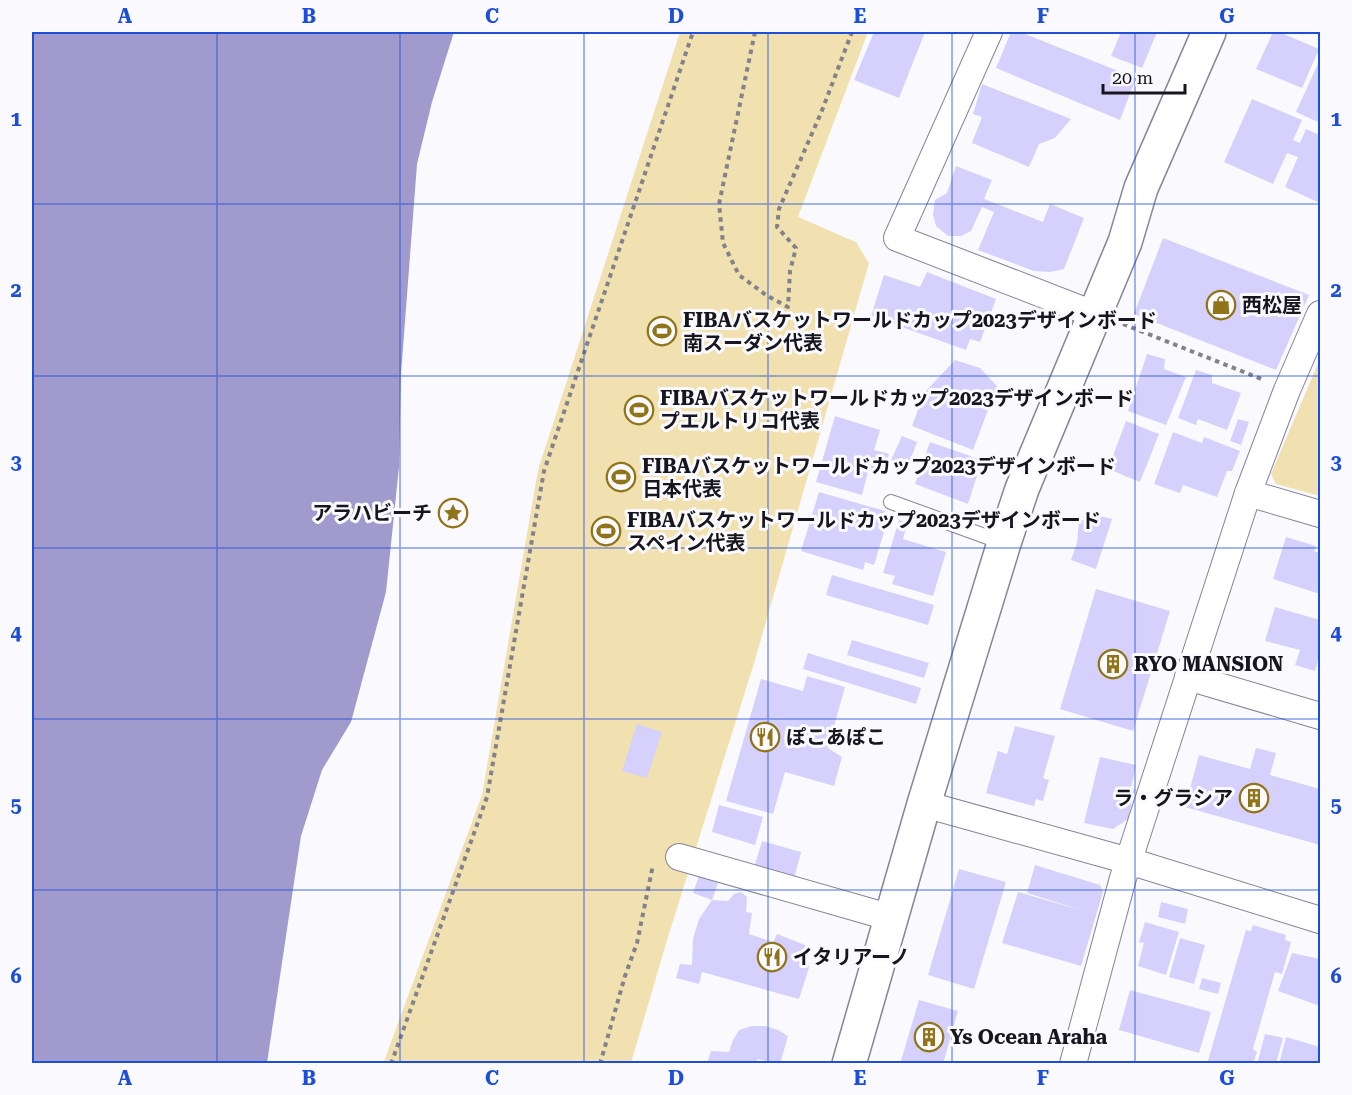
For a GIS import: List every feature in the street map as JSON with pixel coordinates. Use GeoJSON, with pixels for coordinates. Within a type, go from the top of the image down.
{"type":"FeatureCollection","features":[{"type":"Feature","properties":{"kind":"street"},"geometry":{"type":"LineString","coordinates":[[989,32],[897,238],[1096,315]]}},
{"type":"Feature","properties":{"kind":"street"},"geometry":{"type":"LineString","coordinates":[[849,1064],[924,804],[1022,489],[1125,242],[1141,188],[1209,32]]}},
{"type":"Feature","properties":{"kind":"street"},"geometry":{"type":"LineString","coordinates":[[1075,1063],[1129,861],[1188,677],[1248,494],[1287,390],[1320,314]]}},
{"type":"Feature","properties":{"kind":"street"},"geometry":{"type":"LineString","coordinates":[[1248,494],[1320,514]]}},
{"type":"Feature","properties":{"kind":"street"},"geometry":{"type":"LineString","coordinates":[[1188,677],[1320,716]]}},
{"type":"Feature","properties":{"kind":"street"},"geometry":{"type":"LineString","coordinates":[[924,804],[1129,861],[1320,920]]}},
{"type":"Feature","properties":{"kind":"street"},"geometry":{"type":"LineString","coordinates":[[679,857],[892,918]]}},
{"type":"Feature","properties":{"kind":"lane"},"geometry":{"type":"LineString","coordinates":[[891,502],[1004,543]]}},
{"type":"Feature","properties":{"kind":"path"},"geometry":{"type":"LineString","coordinates":[[392,1064],[487,797],[544,471],[693,32]]}},
{"type":"Feature","properties":{"kind":"path"},"geometry":{"type":"LineString","coordinates":[[755,32],[719,204],[723,243],[739,275],[766,295],[788,307],[790,272],[796,248],[777,227],[779,209],[852,32]]}},
{"type":"Feature","properties":{"kind":"path"},"geometry":{"type":"LineString","coordinates":[[1096,315],[1287,390]]}},
{"type":"Feature","properties":{"kind":"path"},"geometry":{"type":"LineString","coordinates":[[600,1064],[625,976],[637,943],[653,864]]}},
{"type":"Feature","properties":{"kind":"shaded area"},"geometry":{"type":"Polygon","coordinates":[[[32,32],[454,32],[432,102],[417,164],[401,374],[399,467],[386,592],[351,722],[322,770],[301,836],[267,1063],[32,1063],[32,32]]]}},
{"type":"Feature","properties":{"kind":"shaded area"},"geometry":{"type":"Polygon","coordinates":[[[680,32],[868,32],[798,217],[856,242],[869,263],[755,660],[631,1063],[383,1064],[482,795],[538,470],[680,32]]]}},
{"type":"Feature","properties":{"kind":"shaded area"},"geometry":{"type":"Polygon","coordinates":[[[1320,359],[1320,496],[1276,484],[1271,474],[1320,359]]]}},
{"type":"Feature","properties":{"kind":"building"},"geometry":{"type":"Polygon","coordinates":[[[874,32],[925,32],[899,98],[854,80],[874,32]]]}},
{"type":"Feature","properties":{"kind":"building"},"geometry":{"type":"Polygon","coordinates":[[[1011,32],[1020,32],[1136,78],[1120,120],[996,68],[1011,32]]]}},
{"type":"Feature","properties":{"kind":"building"},"geometry":{"type":"Polygon","coordinates":[[[1121,32],[1157,32],[1142,68],[1111,56],[1121,32]]]}},
{"type":"Feature","properties":{"kind":"building"},"geometry":{"type":"Polygon","coordinates":[[[1273,32],[1279,32],[1319,49],[1302,88],[1256,69],[1273,32]]]}},
{"type":"Feature","properties":{"kind":"building"},"geometry":{"type":"Polygon","coordinates":[[[1320,59],[1320,123],[1296,112],[1320,59]]]}},
{"type":"Feature","properties":{"kind":"building"},"geometry":{"type":"Polygon","coordinates":[[[982,84],[1071,119],[1055,138],[1039,144],[1029,167],[972,143],[982,117],[973,114],[982,84]]]}},
{"type":"Feature","properties":{"kind":"building"},"geometry":{"type":"Polygon","coordinates":[[[1252,99],[1302,120],[1293,140],[1300,143],[1306,129],[1320,135],[1320,203],[1285,187],[1298,157],[1287,153],[1273,184],[1224,162],[1252,99]]]}},
{"type":"Feature","properties":{"kind":"building"},"geometry":{"type":"Polygon","coordinates":[[[956,166],[992,180],[984,199],[1043,222],[1050,204],[1084,218],[1064,269],[1050,272],[1034,271],[978,250],[994,212],[982,207],[971,231],[961,236],[948,236],[936,226],[933,215],[935,200],[947,193],[956,166]]]}},
{"type":"Feature","properties":{"kind":"building","name":"西松屋"},"geometry":{"type":"Polygon","coordinates":[[[1163,238],[1309,295],[1276,370],[1134,314],[1163,238]]]}},
{"type":"Feature","properties":{"kind":"building"},"geometry":{"type":"Polygon","coordinates":[[[927,272],[996,299],[980,342],[970,339],[966,350],[871,316],[884,275],[920,287],[927,272]]]}},
{"type":"Feature","properties":{"kind":"building"},"geometry":{"type":"Polygon","coordinates":[[[1147,354],[1165,359],[1164,369],[1186,377],[1166,425],[1128,411],[1147,354]]]}},
{"type":"Feature","properties":{"kind":"building"},"geometry":{"type":"Polygon","coordinates":[[[955,360],[980,368],[997,386],[973,450],[912,426],[924,393],[955,360]]]}},
{"type":"Feature","properties":{"kind":"building"},"geometry":{"type":"Polygon","coordinates":[[[1196,370],[1212,375],[1212,383],[1241,393],[1227,430],[1198,419],[1196,425],[1178,418],[1196,370]]]}},
{"type":"Feature","properties":{"kind":"building"},"geometry":{"type":"Polygon","coordinates":[[[835,416],[880,430],[874,450],[889,454],[883,472],[869,468],[862,495],[816,482],[835,416]]]}},
{"type":"Feature","properties":{"kind":"building"},"geometry":{"type":"Polygon","coordinates":[[[1238,419],[1249,422],[1241,445],[1230,441],[1238,419]]]}},
{"type":"Feature","properties":{"kind":"building"},"geometry":{"type":"Polygon","coordinates":[[[1126,421],[1159,434],[1140,482],[1108,469],[1126,421]]]}},
{"type":"Feature","properties":{"kind":"building"},"geometry":{"type":"Polygon","coordinates":[[[1173,432],[1202,443],[1204,437],[1240,451],[1232,471],[1227,471],[1217,497],[1183,485],[1180,493],[1154,484],[1173,432]]]}},
{"type":"Feature","properties":{"kind":"building"},"geometry":{"type":"Polygon","coordinates":[[[902,436],[917,442],[908,466],[891,460],[902,436]]]}},
{"type":"Feature","properties":{"kind":"building"},"geometry":{"type":"Polygon","coordinates":[[[930,442],[982,460],[968,504],[915,484],[930,442]]]}},
{"type":"Feature","properties":{"kind":"building"},"geometry":{"type":"Polygon","coordinates":[[[819,492],[885,511],[883,521],[887,522],[874,565],[865,562],[863,570],[801,551],[819,492]]]}},
{"type":"Feature","properties":{"kind":"building"},"geometry":{"type":"Polygon","coordinates":[[[1090,513],[1112,519],[1096,569],[1071,560],[1077,543],[1079,519],[1086,521],[1090,513]]]}},
{"type":"Feature","properties":{"kind":"building"},"geometry":{"type":"Polygon","coordinates":[[[899,520],[908,522],[903,539],[946,552],[933,596],[892,584],[895,576],[883,573],[899,520]]]}},
{"type":"Feature","properties":{"kind":"building"},"geometry":{"type":"Polygon","coordinates":[[[1286,537],[1316,546],[1314,551],[1320,553],[1320,594],[1273,579],[1286,537]]]}},
{"type":"Feature","properties":{"kind":"building"},"geometry":{"type":"Polygon","coordinates":[[[832,575],[934,605],[928,625],[826,595],[832,575]]]}},
{"type":"Feature","properties":{"kind":"building","name":"RYO MANSION"},"geometry":{"type":"Polygon","coordinates":[[[1096,589],[1170,611],[1133,731],[1060,709],[1096,589]]]}},
{"type":"Feature","properties":{"kind":"building"},"geometry":{"type":"Polygon","coordinates":[[[1275,607],[1320,620],[1320,653],[1315,671],[1295,665],[1300,650],[1265,641],[1275,607]]]}},
{"type":"Feature","properties":{"kind":"building"},"geometry":{"type":"Polygon","coordinates":[[[852,640],[929,663],[924,678],[847,655],[852,640]]]}},
{"type":"Feature","properties":{"kind":"building"},"geometry":{"type":"Polygon","coordinates":[[[808,653],[921,688],[916,704],[803,669],[808,653]]]}},
{"type":"Feature","properties":{"kind":"building"},"geometry":{"type":"Polygon","coordinates":[[[807,676],[845,687],[828,748],[842,757],[834,786],[785,772],[773,814],[726,801],[761,679],[803,691],[807,676]]]}},
{"type":"Feature","properties":{"kind":"building"},"geometry":{"type":"Polygon","coordinates":[[[637,724],[662,732],[647,778],[622,771],[637,724]]]}},
{"type":"Feature","properties":{"kind":"building"},"geometry":{"type":"Polygon","coordinates":[[[1015,726],[1055,736],[1043,778],[1049,780],[1043,801],[1036,799],[1034,806],[986,793],[998,751],[1007,754],[1015,726]]]}},
{"type":"Feature","properties":{"kind":"building","name":"ラ・グラシア"},"geometry":{"type":"Polygon","coordinates":[[[1256,748],[1276,753],[1270,775],[1320,789],[1320,845],[1185,807],[1199,755],[1250,769],[1256,748]]]}},
{"type":"Feature","properties":{"kind":"building"},"geometry":{"type":"Polygon","coordinates":[[[1100,757],[1136,765],[1131,788],[1135,790],[1128,819],[1113,829],[1084,823],[1100,757]]]}},
{"type":"Feature","properties":{"kind":"building"},"geometry":{"type":"Polygon","coordinates":[[[719,805],[763,817],[755,845],[712,832],[719,805]]]}},
{"type":"Feature","properties":{"kind":"building"},"geometry":{"type":"Polygon","coordinates":[[[762,841],[801,852],[794,879],[754,868],[762,841]]]}},
{"type":"Feature","properties":{"kind":"building"},"geometry":{"type":"Polygon","coordinates":[[[1035,865],[1100,885],[1103,892],[1081,966],[1002,943],[1018,892],[1084,911],[1027,893],[1035,865]]]}},
{"type":"Feature","properties":{"kind":"building"},"geometry":{"type":"Polygon","coordinates":[[[959,869],[1006,882],[974,989],[928,975],[959,869]]]}},
{"type":"Feature","properties":{"kind":"building"},"geometry":{"type":"Polygon","coordinates":[[[699,876],[718,883],[712,900],[693,893],[699,876]]]}},
{"type":"Feature","properties":{"kind":"building"},"geometry":{"type":"Polygon","coordinates":[[[741,892],[747,897],[746,912],[752,913],[749,934],[773,942],[777,934],[805,945],[809,968],[799,999],[702,972],[699,984],[676,978],[680,964],[692,965],[693,939],[699,919],[712,900],[728,901],[734,894],[741,892]]]}},
{"type":"Feature","properties":{"kind":"building"},"geometry":{"type":"Polygon","coordinates":[[[1161,902],[1188,909],[1185,924],[1158,917],[1161,902]]]}},
{"type":"Feature","properties":{"kind":"building"},"geometry":{"type":"Polygon","coordinates":[[[1145,922],[1179,932],[1166,975],[1138,966],[1144,943],[1139,942],[1145,922]]]}},
{"type":"Feature","properties":{"kind":"building"},"geometry":{"type":"Polygon","coordinates":[[[1253,925],[1286,935],[1285,940],[1291,942],[1282,974],[1275,972],[1253,1049],[1257,1052],[1253,1064],[1207,1064],[1246,930],[1251,931],[1253,925]]]}},
{"type":"Feature","properties":{"kind":"building"},"geometry":{"type":"Polygon","coordinates":[[[1180,938],[1205,945],[1194,984],[1169,977],[1180,938]]]}},
{"type":"Feature","properties":{"kind":"building"},"geometry":{"type":"Polygon","coordinates":[[[1292,953],[1320,959],[1320,1006],[1278,991],[1292,953]]]}},
{"type":"Feature","properties":{"kind":"building"},"geometry":{"type":"Polygon","coordinates":[[[1202,978],[1221,983],[1218,994],[1199,989],[1202,978]]]}},
{"type":"Feature","properties":{"kind":"building"},"geometry":{"type":"Polygon","coordinates":[[[1130,990],[1211,1012],[1199,1053],[1119,1030],[1130,990]]]}},
{"type":"Feature","properties":{"kind":"building","name":"Ys Ocean Araha"},"geometry":{"type":"Polygon","coordinates":[[[919,1000],[958,1011],[943,1064],[900,1064],[919,1000]]]}},
{"type":"Feature","properties":{"kind":"building"},"geometry":{"type":"Polygon","coordinates":[[[752,1026],[765,1026],[788,1036],[780,1064],[757,1059],[756,1064],[707,1064],[711,1051],[729,1052],[739,1030],[752,1026]]]}},
{"type":"Feature","properties":{"kind":"building"},"geometry":{"type":"Polygon","coordinates":[[[1265,1034],[1283,1038],[1276,1064],[1257,1064],[1265,1034]]]}},
{"type":"Feature","properties":{"kind":"building"},"geometry":{"type":"Polygon","coordinates":[[[1286,1037],[1320,1047],[1320,1064],[1279,1064],[1286,1037]]]}},
{"type":"Feature","properties":{"kind":"place","name":"西松屋"},"geometry":{"type":"Point","coordinates":[1221,305]}},
{"type":"Feature","properties":{"kind":"place","name":"FIBAバスケットワールドカップ2023デザインボード 南スーダン代表"},"geometry":{"type":"Point","coordinates":[662,331]}},
{"type":"Feature","properties":{"kind":"place","name":"FIBAバスケットワールドカップ2023デザインボード プエルトリコ代表"},"geometry":{"type":"Point","coordinates":[639,410]}},
{"type":"Feature","properties":{"kind":"place","name":"FIBAバスケットワールドカップ2023デザインボード 日本代表"},"geometry":{"type":"Point","coordinates":[621,477]}},
{"type":"Feature","properties":{"kind":"place","name":"アラハビーチ"},"geometry":{"type":"Point","coordinates":[453,513]}},
{"type":"Feature","properties":{"kind":"place","name":"FIBAバスケットワールドカップ2023デザインボード スペイン代表"},"geometry":{"type":"Point","coordinates":[606,531]}},
{"type":"Feature","properties":{"kind":"place","name":"RYO MANSION"},"geometry":{"type":"Point","coordinates":[1113,664]}},
{"type":"Feature","properties":{"kind":"place","name":"ぽこあぽこ"},"geometry":{"type":"Point","coordinates":[765,737]}},
{"type":"Feature","properties":{"kind":"place","name":"ラ・グラシア"},"geometry":{"type":"Point","coordinates":[1254,798]}},
{"type":"Feature","properties":{"kind":"place","name":"イタリアーノ"},"geometry":{"type":"Point","coordinates":[772,957]}},
{"type":"Feature","properties":{"kind":"place","name":"Ys Ocean Araha"},"geometry":{"type":"Point","coordinates":[929,1037]}}]}
